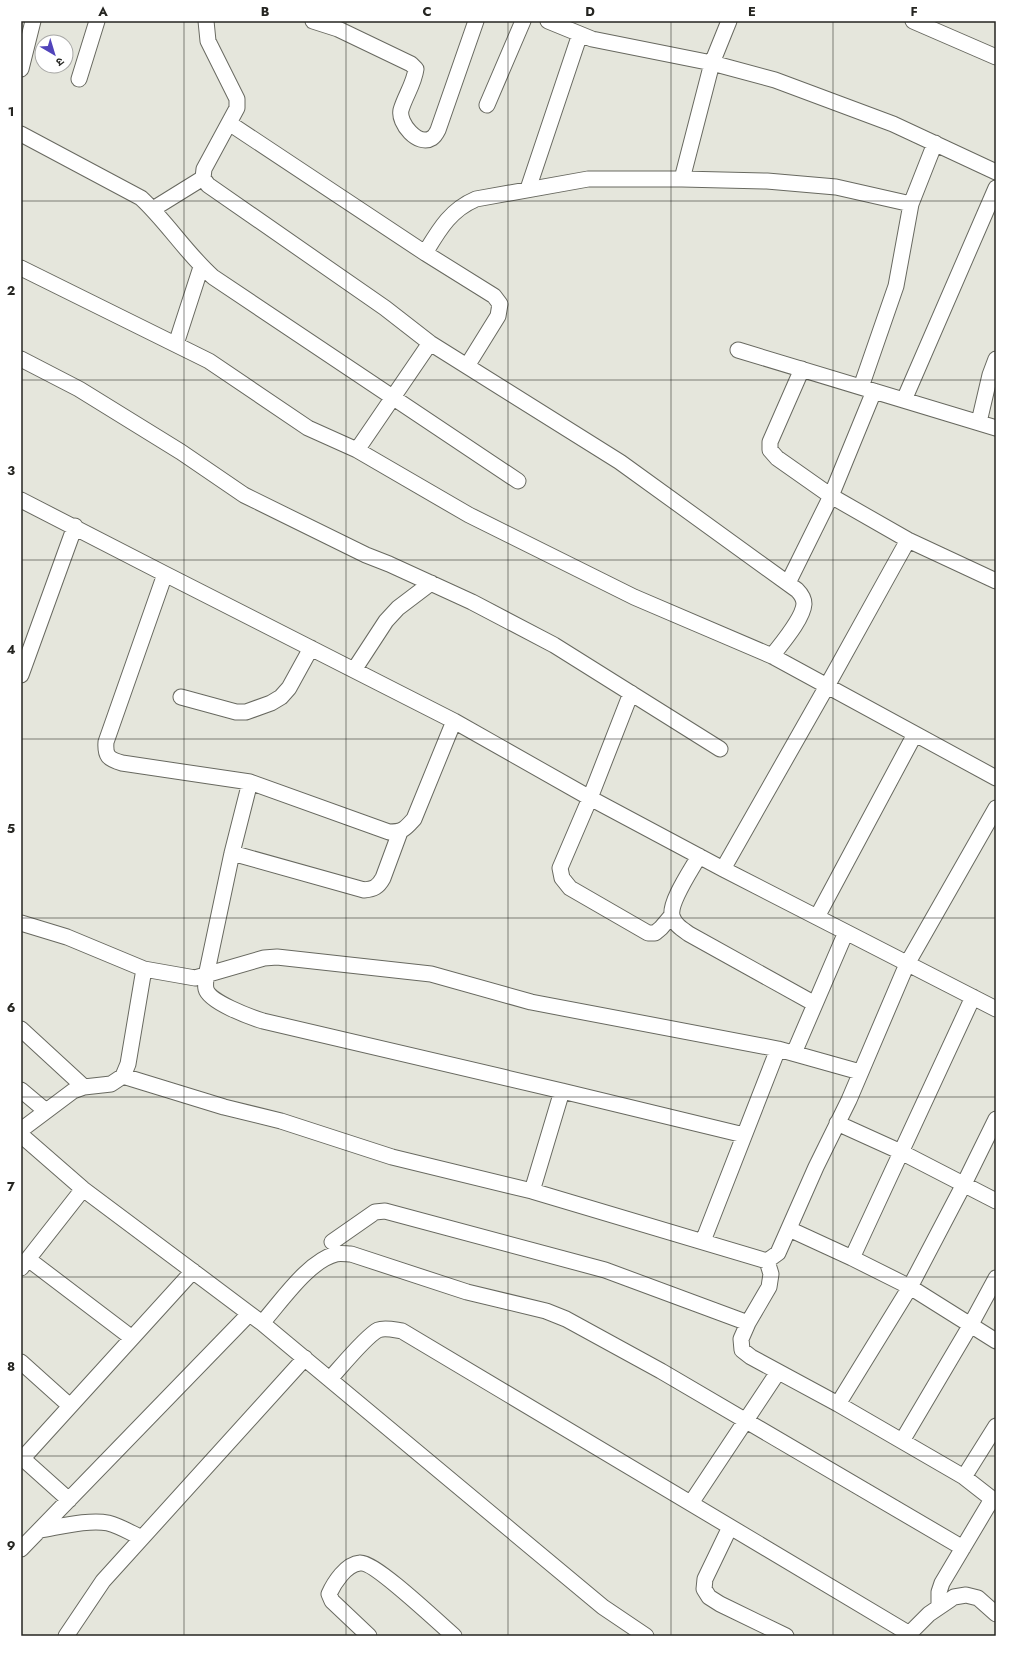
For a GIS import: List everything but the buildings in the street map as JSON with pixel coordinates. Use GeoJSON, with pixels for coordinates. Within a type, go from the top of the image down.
{"type":"FeatureCollection","features":[{"type":"Feature","properties":{"kind":"street"},"geometry":{"type":"LineString","coordinates":[[79,79],[97,21]]}},
{"type":"Feature","properties":{"kind":"street"},"geometry":{"type":"LineString","coordinates":[[206,21],[208,41],[237,99],[237,108],[204,169],[203,178],[208,185],[385,308],[430,342],[620,462],[797,590],[803,597],[804,605],[800,616],[772,656]]}},
{"type":"Feature","properties":{"kind":"street"},"geometry":{"type":"LineString","coordinates":[[313,21],[339,25],[411,64],[416,69],[415,77],[401,111],[402,122],[414,135],[423,140],[432,138],[438,130],[476,21]]}},
{"type":"Feature","properties":{"kind":"street"},"geometry":{"type":"LineString","coordinates":[[488,105],[523,21]]}},
{"type":"Feature","properties":{"kind":"street"},"geometry":{"type":"LineString","coordinates":[[548,21],[565,24],[580,34],[592,39],[712,63],[775,80],[893,124],[996,172]]}},
{"type":"Feature","properties":{"kind":"street"},"geometry":{"type":"LineString","coordinates":[[682,179],[712,63],[728,21]]}},
{"type":"Feature","properties":{"kind":"street"},"geometry":{"type":"LineString","coordinates":[[913,21],[996,57]]}},
{"type":"Feature","properties":{"kind":"street"},"geometry":{"type":"LineString","coordinates":[[21,69],[29,23]]}},
{"type":"Feature","properties":{"kind":"street"},"geometry":{"type":"LineString","coordinates":[[528,189],[580,34]]}},
{"type":"Feature","properties":{"kind":"street"},"geometry":{"type":"LineString","coordinates":[[229,123],[425,253],[494,296],[500,304],[498,316],[467,366]]}},
{"type":"Feature","properties":{"kind":"street"},"geometry":{"type":"LineString","coordinates":[[21,134],[141,198],[153,209],[201,267],[213,277],[518,481]]}},
{"type":"Feature","properties":{"kind":"street"},"geometry":{"type":"LineString","coordinates":[[788,584],[831,496],[867,389],[896,286],[911,204],[935,144]]}},
{"type":"Feature","properties":{"kind":"street"},"geometry":{"type":"LineString","coordinates":[[153,209],[203,178]]}},
{"type":"Feature","properties":{"kind":"street"},"geometry":{"type":"LineString","coordinates":[[425,253],[449,216],[468,202],[476,199],[528,189],[588,179],[767,180],[836,187],[911,204]]}},
{"type":"Feature","properties":{"kind":"street"},"geometry":{"type":"LineString","coordinates":[[904,400],[996,188]]}},
{"type":"Feature","properties":{"kind":"street"},"geometry":{"type":"LineString","coordinates":[[176,344],[201,267]]}},
{"type":"Feature","properties":{"kind":"street"},"geometry":{"type":"LineString","coordinates":[[21,268],[209,361],[308,428],[357,450],[469,515],[613,587],[772,656],[996,778]]}},
{"type":"Feature","properties":{"kind":"street"},"geometry":{"type":"LineString","coordinates":[[357,450],[430,342]]}},
{"type":"Feature","properties":{"kind":"street"},"geometry":{"type":"LineString","coordinates":[[738,350],[996,428]]}},
{"type":"Feature","properties":{"kind":"street"},"geometry":{"type":"LineString","coordinates":[[21,359],[79,389],[181,452],[244,496],[366,555],[472,602],[554,645],[720,749]]}},
{"type":"Feature","properties":{"kind":"street"},"geometry":{"type":"LineString","coordinates":[[979,422],[990,375],[996,360]]}},
{"type":"Feature","properties":{"kind":"street"},"geometry":{"type":"LineString","coordinates":[[802,369],[770,442],[770,450],[777,458],[831,496],[908,540],[996,581]]}},
{"type":"Feature","properties":{"kind":"street"},"geometry":{"type":"LineString","coordinates":[[21,500],[75,526],[165,574],[454,721],[590,798],[723,869],[996,1009]]}},
{"type":"Feature","properties":{"kind":"street"},"geometry":{"type":"LineString","coordinates":[[21,675],[75,526]]}},
{"type":"Feature","properties":{"kind":"street"},"geometry":{"type":"LineString","coordinates":[[723,869],[908,540]]}},
{"type":"Feature","properties":{"kind":"street"},"geometry":{"type":"LineString","coordinates":[[165,574],[106,742],[106,752],[112,760],[122,763],[250,782],[389,832],[400,832]]}},
{"type":"Feature","properties":{"kind":"street"},"geometry":{"type":"LineString","coordinates":[[354,670],[386,621],[398,608],[431,583]]}},
{"type":"Feature","properties":{"kind":"street"},"geometry":{"type":"LineString","coordinates":[[181,697],[236,712],[246,712],[271,703],[281,697],[289,688],[311,648]]}},
{"type":"Feature","properties":{"kind":"street"},"geometry":{"type":"LineString","coordinates":[[631,693],[590,798],[560,868],[562,878],[570,888],[648,933],[655,933],[672,915],[674,901],[700,856]]}},
{"type":"Feature","properties":{"kind":"street"},"geometry":{"type":"LineString","coordinates":[[232,853],[364,890],[373,889],[380,884],[383,878],[400,832],[414,819],[454,721]]}},
{"type":"Feature","properties":{"kind":"street"},"geometry":{"type":"LineString","coordinates":[[817,917],[915,734]]}},
{"type":"Feature","properties":{"kind":"street"},"geometry":{"type":"LineString","coordinates":[[250,782],[232,853],[206,976],[206,989],[213,998],[251,1017],[263,1021],[562,1090],[744,1135]]}},
{"type":"Feature","properties":{"kind":"street"},"geometry":{"type":"LineString","coordinates":[[767,1261],[778,1253],[907,964],[996,808]]}},
{"type":"Feature","properties":{"kind":"street"},"geometry":{"type":"LineString","coordinates":[[672,915],[678,927],[689,934],[815,1004]]}},
{"type":"Feature","properties":{"kind":"street"},"geometry":{"type":"LineString","coordinates":[[21,924],[67,937],[144,969],[195,978],[264,958],[277,957],[431,974],[531,1002],[778,1049],[860,1072]]}},
{"type":"Feature","properties":{"kind":"street"},"geometry":{"type":"LineString","coordinates":[[794,1053],[846,932]]}},
{"type":"Feature","properties":{"kind":"street"},"geometry":{"type":"LineString","coordinates":[[21,1130],[73,1091],[84,1087],[111,1084],[123,1076],[128,1064],[144,969]]}},
{"type":"Feature","properties":{"kind":"street"},"geometry":{"type":"LineString","coordinates":[[852,1258],[900,1152],[974,997]]}},
{"type":"Feature","properties":{"kind":"street"},"geometry":{"type":"LineString","coordinates":[[21,1030],[84,1087]]}},
{"type":"Feature","properties":{"kind":"street"},"geometry":{"type":"LineString","coordinates":[[703,1241],[778,1049]]}},
{"type":"Feature","properties":{"kind":"street"},"geometry":{"type":"LineString","coordinates":[[123,1076],[224,1107],[281,1121],[392,1157],[532,1191],[767,1261]]}},
{"type":"Feature","properties":{"kind":"street"},"geometry":{"type":"LineString","coordinates":[[21,1090],[46,1111]]}},
{"type":"Feature","properties":{"kind":"street"},"geometry":{"type":"LineString","coordinates":[[532,1191],[562,1090]]}},
{"type":"Feature","properties":{"kind":"street"},"geometry":{"type":"LineString","coordinates":[[838,1404],[910,1287],[996,1119]]}},
{"type":"Feature","properties":{"kind":"street"},"geometry":{"type":"LineString","coordinates":[[837,1123],[900,1152],[996,1201]]}},
{"type":"Feature","properties":{"kind":"street"},"geometry":{"type":"LineString","coordinates":[[21,1135],[83,1189],[262,1323],[603,1607],[646,1636]]}},
{"type":"Feature","properties":{"kind":"street"},"geometry":{"type":"LineString","coordinates":[[83,1189],[24,1263],[132,1338]]}},
{"type":"Feature","properties":{"kind":"street"},"geometry":{"type":"LineString","coordinates":[[332,1242],[375,1212],[385,1211],[605,1270],[748,1323]]}},
{"type":"Feature","properties":{"kind":"street"},"geometry":{"type":"LineString","coordinates":[[789,1229],[910,1287],[996,1341]]}},
{"type":"Feature","properties":{"kind":"street"},"geometry":{"type":"LineString","coordinates":[[262,1323],[315,1264],[336,1254],[351,1254],[467,1292],[546,1310],[566,1318],[746,1420],[963,1548]]}},
{"type":"Feature","properties":{"kind":"street"},"geometry":{"type":"LineString","coordinates":[[767,1261],[771,1274],[769,1287],[740,1339],[742,1350],[751,1357],[838,1404],[964,1477],[994,1500],[942,1583],[939,1592],[939,1607]]}},
{"type":"Feature","properties":{"kind":"street"},"geometry":{"type":"LineString","coordinates":[[69,1500],[22,1458],[193,1271]]}},
{"type":"Feature","properties":{"kind":"street"},"geometry":{"type":"LineString","coordinates":[[902,1441],[970,1326],[996,1278]]}},
{"type":"Feature","properties":{"kind":"street"},"geometry":{"type":"LineString","coordinates":[[21,1550],[249,1314]]}},
{"type":"Feature","properties":{"kind":"street"},"geometry":{"type":"LineString","coordinates":[[330,1379],[369,1337],[378,1330],[389,1329],[402,1331],[908,1635],[939,1607],[954,1597],[966,1595],[978,1598],[996,1614]]}},
{"type":"Feature","properties":{"kind":"street"},"geometry":{"type":"LineString","coordinates":[[66,1636],[103,1580],[305,1358]]}},
{"type":"Feature","properties":{"kind":"street"},"geometry":{"type":"LineString","coordinates":[[21,1362],[70,1406]]}},
{"type":"Feature","properties":{"kind":"street"},"geometry":{"type":"LineString","coordinates":[[690,1503],[778,1372]]}},
{"type":"Feature","properties":{"kind":"street"},"geometry":{"type":"LineString","coordinates":[[964,1477],[996,1426]]}},
{"type":"Feature","properties":{"kind":"street"},"geometry":{"type":"LineString","coordinates":[[40,1530],[92,1522],[106,1522],[142,1538]]}},
{"type":"Feature","properties":{"kind":"street"},"geometry":{"type":"LineString","coordinates":[[730,1527],[706,1579],[704,1589],[709,1596],[720,1604],[786,1636]]}},
{"type":"Feature","properties":{"kind":"street"},"geometry":{"type":"LineString","coordinates":[[369,1636],[332,1601],[328,1594],[333,1584],[351,1566],[361,1562],[370,1565],[454,1636]]}}]}
